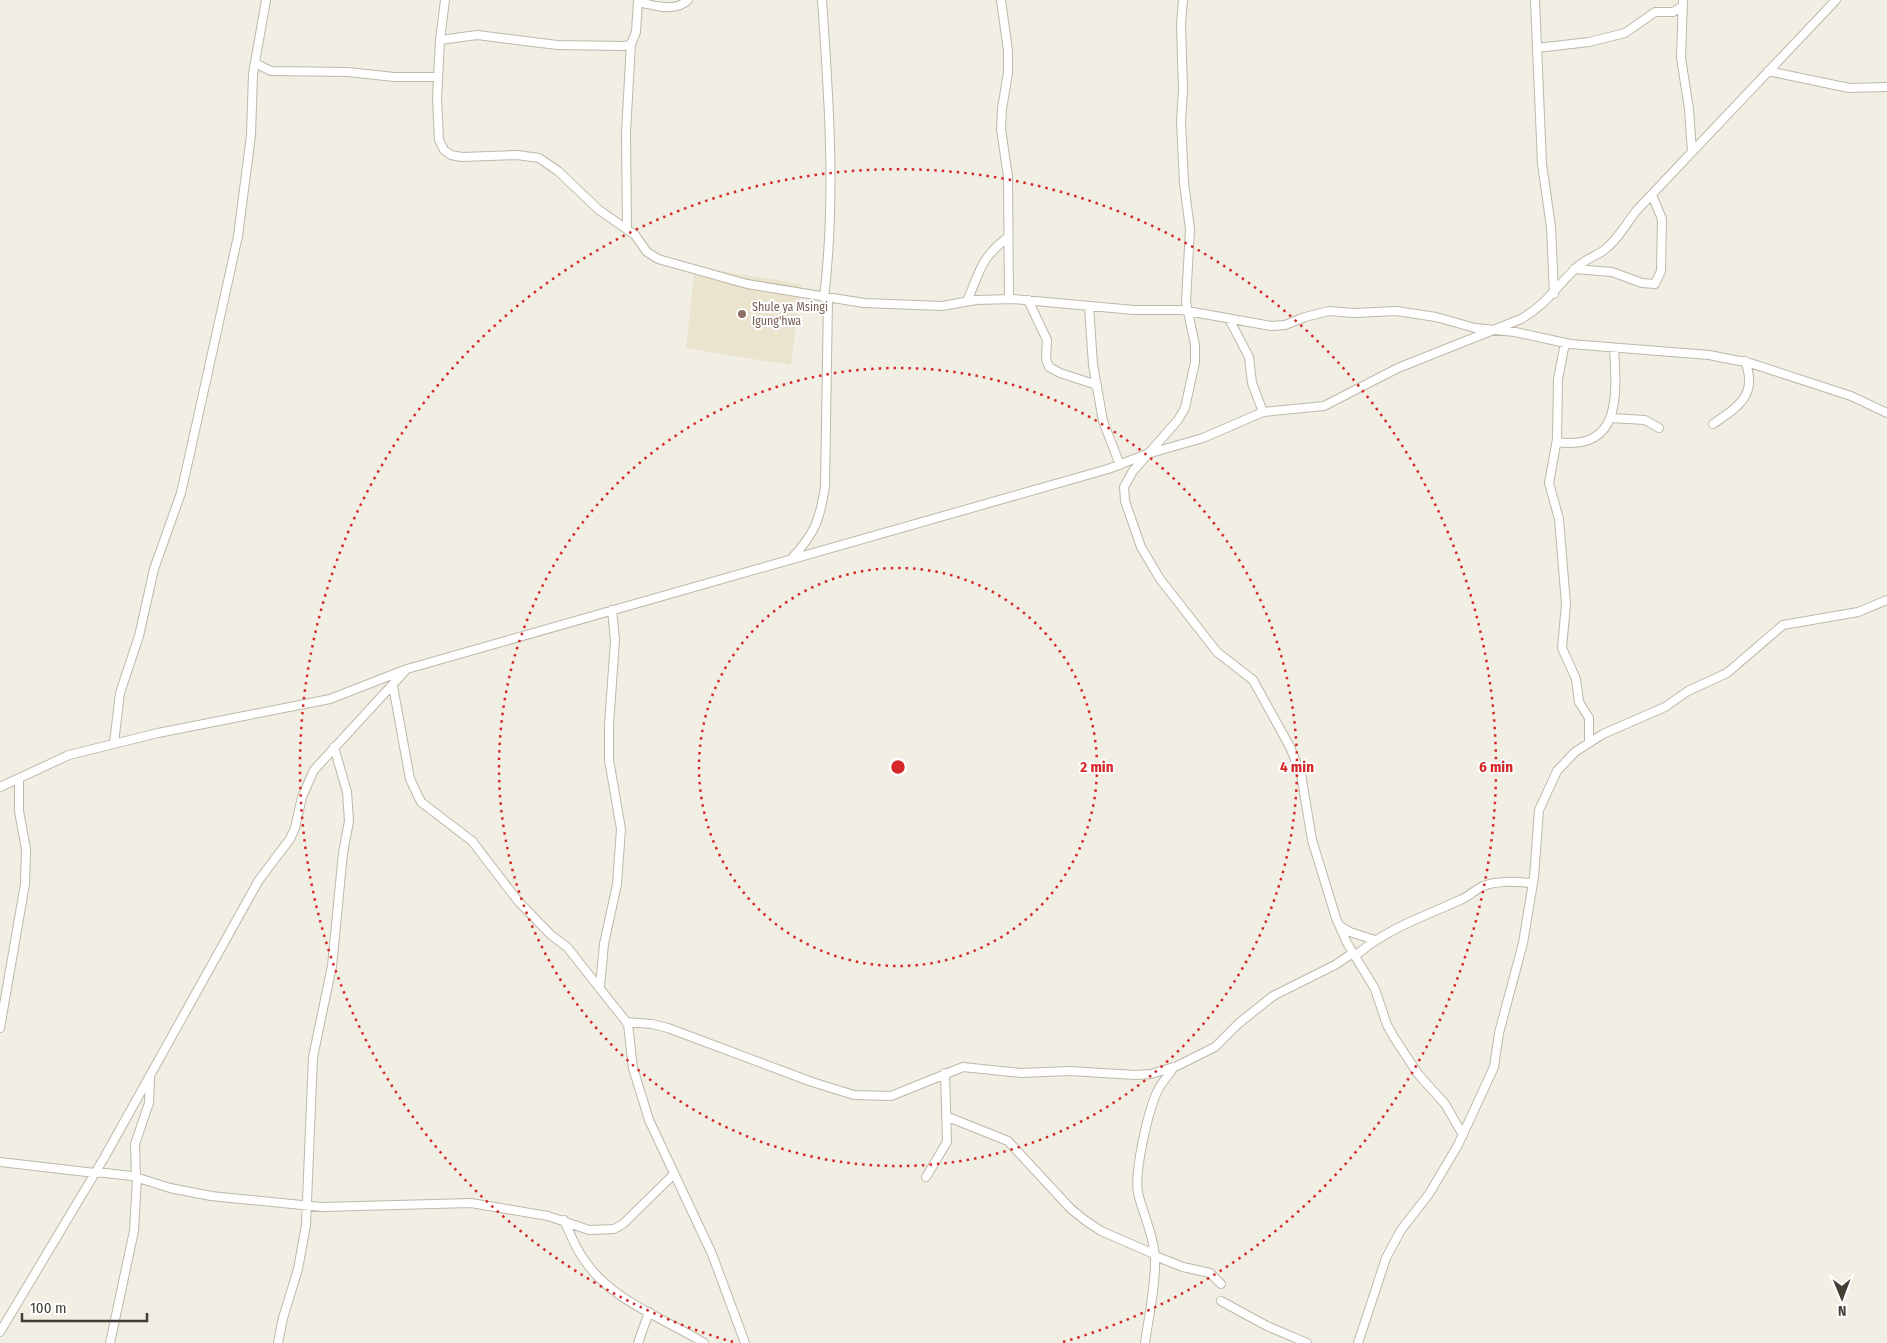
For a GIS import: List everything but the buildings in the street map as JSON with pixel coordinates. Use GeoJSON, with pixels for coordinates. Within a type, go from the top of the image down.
{"type":"FeatureCollection","features":[{"type":"Feature","properties":{"kind":"street"},"geometry":{"type":"LineString","coordinates":[[114,744],[120,693],[139,636],[156,561],[186,470],[238,236],[251,135],[255,64],[266,0]]}},
{"type":"Feature","properties":{"kind":"street"},"geometry":{"type":"LineString","coordinates":[[445,0],[438,77],[438,131],[439,140],[444,150],[451,155],[462,157],[517,154],[539,158],[558,172],[599,210],[635,235],[647,252],[658,259],[747,284],[864,303],[931,306],[967,301],[1028,300],[1134,310],[1186,311],[1280,326],[1328,311],[1354,313],[1396,311],[1436,317],[1490,330],[1515,332],[1565,343],[1614,349],[1709,355],[1745,362],[1851,396],[1887,413]]}},
{"type":"Feature","properties":{"kind":"street"},"geometry":{"type":"LineString","coordinates":[[626,228],[625,150],[631,43],[636,32],[638,1],[681,6],[688,0]]}},
{"type":"Feature","properties":{"kind":"street"},"geometry":{"type":"LineString","coordinates":[[792,558],[814,531],[820,516],[826,487],[826,298],[831,205],[828,80],[822,0]]}},
{"type":"Feature","properties":{"kind":"street"},"geometry":{"type":"LineString","coordinates":[[1001,0],[1008,51],[1008,74],[1001,124],[1008,171],[1009,299]]}},
{"type":"Feature","properties":{"kind":"street"},"geometry":{"type":"LineString","coordinates":[[1184,0],[1180,24],[1183,90],[1181,122],[1184,183],[1190,229],[1186,311],[1195,345],[1190,390],[1185,408],[1178,420],[1127,480],[1124,492],[1125,501],[1141,547],[1160,579],[1222,658],[1243,670],[1253,680],[1290,747],[1303,782],[1316,857],[1340,926],[1354,955],[1375,989],[1387,1025],[1395,1040],[1418,1074],[1445,1104],[1463,1135]]}},
{"type":"Feature","properties":{"kind":"street"},"geometry":{"type":"LineString","coordinates":[[1535,0],[1542,164],[1551,227],[1554,294]]}},
{"type":"Feature","properties":{"kind":"street"},"geometry":{"type":"LineString","coordinates":[[0,787],[19,780],[35,770],[69,755],[158,733],[330,700],[407,669],[1120,465],[1148,454],[1203,438],[1263,412],[1330,403],[1398,368],[1521,319],[1536,310],[1554,294],[1574,269],[1609,245],[1637,210],[1836,0]]}},
{"type":"Feature","properties":{"kind":"street"},"geometry":{"type":"LineString","coordinates":[[1537,48],[1589,42],[1625,33],[1655,12],[1673,12],[1683,3]]}},
{"type":"Feature","properties":{"kind":"street"},"geometry":{"type":"LineString","coordinates":[[1683,3],[1681,58],[1689,109],[1692,152]]}},
{"type":"Feature","properties":{"kind":"street"},"geometry":{"type":"LineString","coordinates":[[440,40],[477,36],[557,45],[625,46],[631,43]]}},
{"type":"Feature","properties":{"kind":"street"},"geometry":{"type":"LineString","coordinates":[[255,64],[271,72],[348,72],[394,77],[438,77]]}},
{"type":"Feature","properties":{"kind":"street"},"geometry":{"type":"LineString","coordinates":[[1768,71],[1843,88],[1887,87]]}},
{"type":"Feature","properties":{"kind":"street"},"geometry":{"type":"LineString","coordinates":[[1574,269],[1612,272],[1642,283],[1655,284],[1661,271],[1662,219],[1652,195]]}},
{"type":"Feature","properties":{"kind":"street"},"geometry":{"type":"LineString","coordinates":[[967,301],[977,281],[982,262],[994,248],[1008,237]]}},
{"type":"Feature","properties":{"kind":"street"},"geometry":{"type":"LineString","coordinates":[[1028,300],[1046,336],[1046,359],[1049,367],[1060,374],[1097,385]]}},
{"type":"Feature","properties":{"kind":"street"},"geometry":{"type":"LineString","coordinates":[[1088,306],[1093,365],[1104,426],[1120,465]]}},
{"type":"Feature","properties":{"kind":"street"},"geometry":{"type":"LineString","coordinates":[[1229,319],[1250,357],[1252,383],[1263,412]]}},
{"type":"Feature","properties":{"kind":"street"},"geometry":{"type":"LineString","coordinates":[[1565,343],[1558,379],[1556,442],[1548,477],[1549,488],[1559,519],[1566,604],[1561,641],[1564,654],[1576,679],[1579,702],[1589,718],[1589,743]]}},
{"type":"Feature","properties":{"kind":"street"},"geometry":{"type":"LineString","coordinates":[[1556,442],[1574,444],[1591,441],[1607,427],[1615,398],[1614,349]]}},
{"type":"Feature","properties":{"kind":"street"},"geometry":{"type":"LineString","coordinates":[[1714,424],[1737,406],[1748,392],[1750,376],[1745,362]]}},
{"type":"Feature","properties":{"kind":"street"},"geometry":{"type":"LineString","coordinates":[[1611,418],[1645,420],[1659,428]]}},
{"type":"Feature","properties":{"kind":"street"},"geometry":{"type":"LineString","coordinates":[[1358,1343],[1386,1258],[1401,1230],[1429,1194],[1463,1135],[1494,1067],[1499,1033],[1508,1007],[1523,943],[1533,883],[1539,810],[1544,794],[1557,771],[1575,752],[1603,734],[1665,707],[1688,690],[1727,673],[1783,626],[1858,612],[1887,600]]}},
{"type":"Feature","properties":{"kind":"street"},"geometry":{"type":"LineString","coordinates":[[600,986],[604,944],[617,884],[621,829],[609,760],[609,724],[615,640],[612,610]]}},
{"type":"Feature","properties":{"kind":"street"},"geometry":{"type":"LineString","coordinates":[[0,1332],[95,1172],[259,880],[290,839],[307,784],[314,770],[407,669]]}},
{"type":"Feature","properties":{"kind":"street"},"geometry":{"type":"LineString","coordinates":[[393,686],[410,779],[421,802],[472,841],[518,901],[551,935],[567,947],[600,986],[626,1022],[633,1068],[649,1120],[673,1175],[712,1254],[746,1343]]}},
{"type":"Feature","properties":{"kind":"street"},"geometry":{"type":"LineString","coordinates":[[278,1343],[283,1318],[298,1268],[307,1206],[313,1057],[332,966],[343,853],[349,821],[347,792],[334,747]]}},
{"type":"Feature","properties":{"kind":"street"},"geometry":{"type":"LineString","coordinates":[[0,1028],[25,884],[26,849],[19,811],[19,780]]}},
{"type":"Feature","properties":{"kind":"street"},"geometry":{"type":"LineString","coordinates":[[626,1022],[652,1024],[668,1028],[812,1082],[854,1095],[891,1096],[963,1067],[1021,1073],[1070,1071],[1135,1075],[1157,1073],[1215,1047],[1239,1023],[1273,996],[1354,955],[1375,940],[1418,917],[1463,899],[1483,886],[1496,883],[1533,883]]}},
{"type":"Feature","properties":{"kind":"street"},"geometry":{"type":"LineString","coordinates":[[1340,926],[1350,932],[1375,940]]}},
{"type":"Feature","properties":{"kind":"street"},"geometry":{"type":"LineString","coordinates":[[1144,1343],[1151,1313],[1154,1255],[1152,1238],[1137,1190],[1137,1174],[1141,1149],[1157,1091],[1174,1067]]}},
{"type":"Feature","properties":{"kind":"street"},"geometry":{"type":"LineString","coordinates":[[926,1177],[947,1142],[948,1117],[945,1073]]}},
{"type":"Feature","properties":{"kind":"street"},"geometry":{"type":"LineString","coordinates":[[110,1343],[134,1231],[135,1144],[150,1096],[150,1076]]}},
{"type":"Feature","properties":{"kind":"street"},"geometry":{"type":"LineString","coordinates":[[948,1117],[1008,1141],[1071,1209],[1102,1231],[1183,1267],[1210,1273],[1221,1284]]}},
{"type":"Feature","properties":{"kind":"street"},"geometry":{"type":"LineString","coordinates":[[0,1162],[136,1177],[170,1188],[211,1196],[307,1206],[471,1203],[564,1220],[588,1230],[614,1229],[623,1224],[673,1175]]}},
{"type":"Feature","properties":{"kind":"street"},"geometry":{"type":"LineString","coordinates":[[564,1220],[584,1261],[600,1280],[649,1312],[704,1343]]}},
{"type":"Feature","properties":{"kind":"street"},"geometry":{"type":"LineString","coordinates":[[1221,1300],[1267,1326],[1307,1343]]}},
{"type":"Feature","properties":{"kind":"street"},"geometry":{"type":"LineString","coordinates":[[638,1343],[649,1312]]}},
{"type":"Feature","properties":{"kind":"shaded area"},"geometry":{"type":"Polygon","coordinates":[[[695,267],[801,284],[791,365],[686,348],[695,267]]]}},
{"type":"Feature","properties":{"kind":"place","name":"Shule ya Msingi Igung'hwa"},"geometry":{"type":"Point","coordinates":[742,314]}}]}
